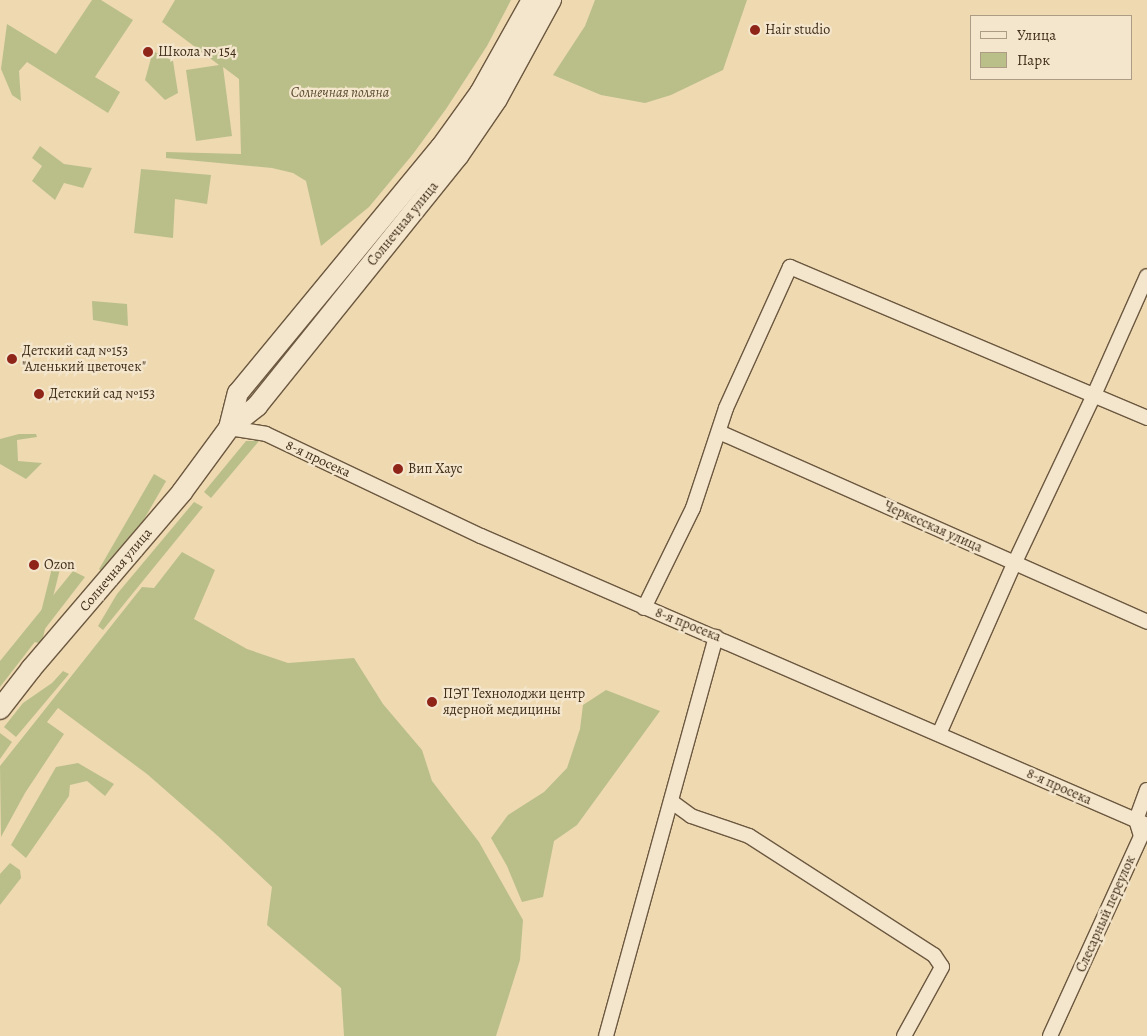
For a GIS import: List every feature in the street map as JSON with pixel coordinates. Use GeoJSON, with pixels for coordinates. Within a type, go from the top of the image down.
{"type":"FeatureCollection","features":[{"type":"Feature","properties":{"kind":"main road","name":"Солнечная улица"},"geometry":{"type":"LineString","coordinates":[[228,428],[238,393],[441,147],[480,93],[532,0]]}},
{"type":"Feature","properties":{"kind":"main road","name":"Солнечная улица"},"geometry":{"type":"LineString","coordinates":[[0,710],[38,661],[182,492],[228,428],[257,406],[458,156],[497,99],[552,0]]}},
{"type":"Feature","properties":{"kind":"street"},"geometry":{"type":"LineString","coordinates":[[644,608],[693,508],[726,408],[790,267],[1147,418]]}},
{"type":"Feature","properties":{"kind":"street"},"geometry":{"type":"LineString","coordinates":[[939,734],[1014,562],[1094,395],[1147,276]]}},
{"type":"Feature","properties":{"kind":"street","name":"8-я просека"},"geometry":{"type":"LineString","coordinates":[[228,428],[266,434],[481,536],[1141,823]]}},
{"type":"Feature","properties":{"kind":"street","name":"Черкесская улица"},"geometry":{"type":"LineString","coordinates":[[719,432],[1147,622]]}},
{"type":"Feature","properties":{"kind":"street"},"geometry":{"type":"LineString","coordinates":[[606,1036],[716,637]]}},
{"type":"Feature","properties":{"kind":"street","name":"Слесарный переулок"},"geometry":{"type":"LineString","coordinates":[[1050,1036],[1141,836],[1141,823],[1147,790]]}},
{"type":"Feature","properties":{"kind":"street"},"geometry":{"type":"LineString","coordinates":[[672,802],[691,816],[749,836],[934,955],[942,967],[904,1036]]}},
{"type":"Feature","properties":{"kind":"green space"},"geometry":{"type":"Polygon","coordinates":[[[92,0],[101,0],[133,20],[95,77],[120,92],[108,113],[27,62],[19,71],[21,101],[12,95],[1,69],[7,24],[56,54],[92,0]]]}},
{"type":"Feature","properties":{"kind":"green space","name":"Солнечная поляна"},"geometry":{"type":"Polygon","coordinates":[[[175,0],[511,0],[487,46],[446,109],[413,154],[369,207],[321,246],[306,181],[293,173],[272,168],[166,158],[166,152],[241,154],[239,79],[223,67],[232,136],[196,141],[186,70],[219,65],[162,22],[175,0]]]}},
{"type":"Feature","properties":{"kind":"green space"},"geometry":{"type":"Polygon","coordinates":[[[595,0],[747,0],[723,70],[671,95],[645,103],[601,95],[553,75],[585,26],[595,0]]]}},
{"type":"Feature","properties":{"kind":"green space"},"geometry":{"type":"Polygon","coordinates":[[[153,51],[173,61],[178,93],[165,100],[145,80],[153,51]]]}},
{"type":"Feature","properties":{"kind":"green space"},"geometry":{"type":"Polygon","coordinates":[[[40,146],[64,164],[92,168],[83,188],[64,183],[55,200],[32,181],[42,166],[32,158],[40,146]]]}},
{"type":"Feature","properties":{"kind":"green space"},"geometry":{"type":"Polygon","coordinates":[[[141,169],[211,175],[207,204],[175,199],[173,238],[134,233],[141,169]]]}},
{"type":"Feature","properties":{"kind":"green space"},"geometry":{"type":"Polygon","coordinates":[[[92,301],[127,304],[128,326],[93,320],[92,301]]]}},
{"type":"Feature","properties":{"kind":"green space"},"geometry":{"type":"Polygon","coordinates":[[[19,434],[36,434],[37,437],[17,440],[18,461],[42,463],[26,479],[0,464],[0,439],[19,434]]]}},
{"type":"Feature","properties":{"kind":"green space"},"geometry":{"type":"Polygon","coordinates":[[[246,441],[259,441],[211,498],[204,492],[246,441]]]}},
{"type":"Feature","properties":{"kind":"green space"},"geometry":{"type":"Polygon","coordinates":[[[154,474],[166,481],[111,576],[99,569],[154,474]]]}},
{"type":"Feature","properties":{"kind":"green space"},"geometry":{"type":"Polygon","coordinates":[[[194,502],[203,507],[103,630],[98,626],[117,594],[194,502]]]}},
{"type":"Feature","properties":{"kind":"green space"},"geometry":{"type":"Polygon","coordinates":[[[182,552],[215,570],[194,619],[247,649],[288,663],[354,658],[383,704],[422,750],[432,781],[479,842],[523,920],[520,960],[496,1036],[344,1036],[341,988],[267,925],[272,887],[219,837],[147,774],[58,708],[47,722],[64,734],[25,793],[1,837],[0,766],[142,587],[154,588],[182,552]]]}},
{"type":"Feature","properties":{"kind":"green space"},"geometry":{"type":"Polygon","coordinates":[[[52,568],[60,570],[41,644],[34,642],[52,568]]]}},
{"type":"Feature","properties":{"kind":"green space"},"geometry":{"type":"Polygon","coordinates":[[[73,571],[85,577],[0,687],[0,661],[73,571]]]}},
{"type":"Feature","properties":{"kind":"green space"},"geometry":{"type":"Polygon","coordinates":[[[63,671],[69,674],[16,737],[4,727],[23,703],[52,683],[63,671]]]}},
{"type":"Feature","properties":{"kind":"green space"},"geometry":{"type":"Polygon","coordinates":[[[606,690],[660,711],[577,825],[554,841],[543,897],[522,902],[507,866],[491,838],[508,815],[544,792],[567,768],[580,729],[583,705],[606,690]]]}},
{"type":"Feature","properties":{"kind":"green space"},"geometry":{"type":"Polygon","coordinates":[[[0,733],[12,742],[0,759],[0,733]]]}},
{"type":"Feature","properties":{"kind":"green space"},"geometry":{"type":"Polygon","coordinates":[[[78,763],[114,784],[105,796],[87,781],[70,785],[69,796],[26,858],[11,845],[56,767],[78,763]]]}},
{"type":"Feature","properties":{"kind":"green space"},"geometry":{"type":"Polygon","coordinates":[[[10,863],[20,870],[21,878],[0,905],[0,874],[10,863]]]}},
{"type":"Feature","properties":{"kind":"place","name":"Hair studio"},"geometry":{"type":"Point","coordinates":[755,30]}},
{"type":"Feature","properties":{"kind":"place","name":"Школа № 154"},"geometry":{"type":"Point","coordinates":[148,52]}},
{"type":"Feature","properties":{"kind":"place","name":"Детский сад №153 \"Аленький цветочек\""},"geometry":{"type":"Point","coordinates":[12,359]}},
{"type":"Feature","properties":{"kind":"place","name":"Детский сад №153"},"geometry":{"type":"Point","coordinates":[39,394]}},
{"type":"Feature","properties":{"kind":"place","name":"Вип Хаус"},"geometry":{"type":"Point","coordinates":[398,469]}},
{"type":"Feature","properties":{"kind":"place","name":"Ozon"},"geometry":{"type":"Point","coordinates":[34,565]}},
{"type":"Feature","properties":{"kind":"place","name":"ПЭТ Технолоджи центр ядерной медицины"},"geometry":{"type":"Point","coordinates":[432,702]}}]}
